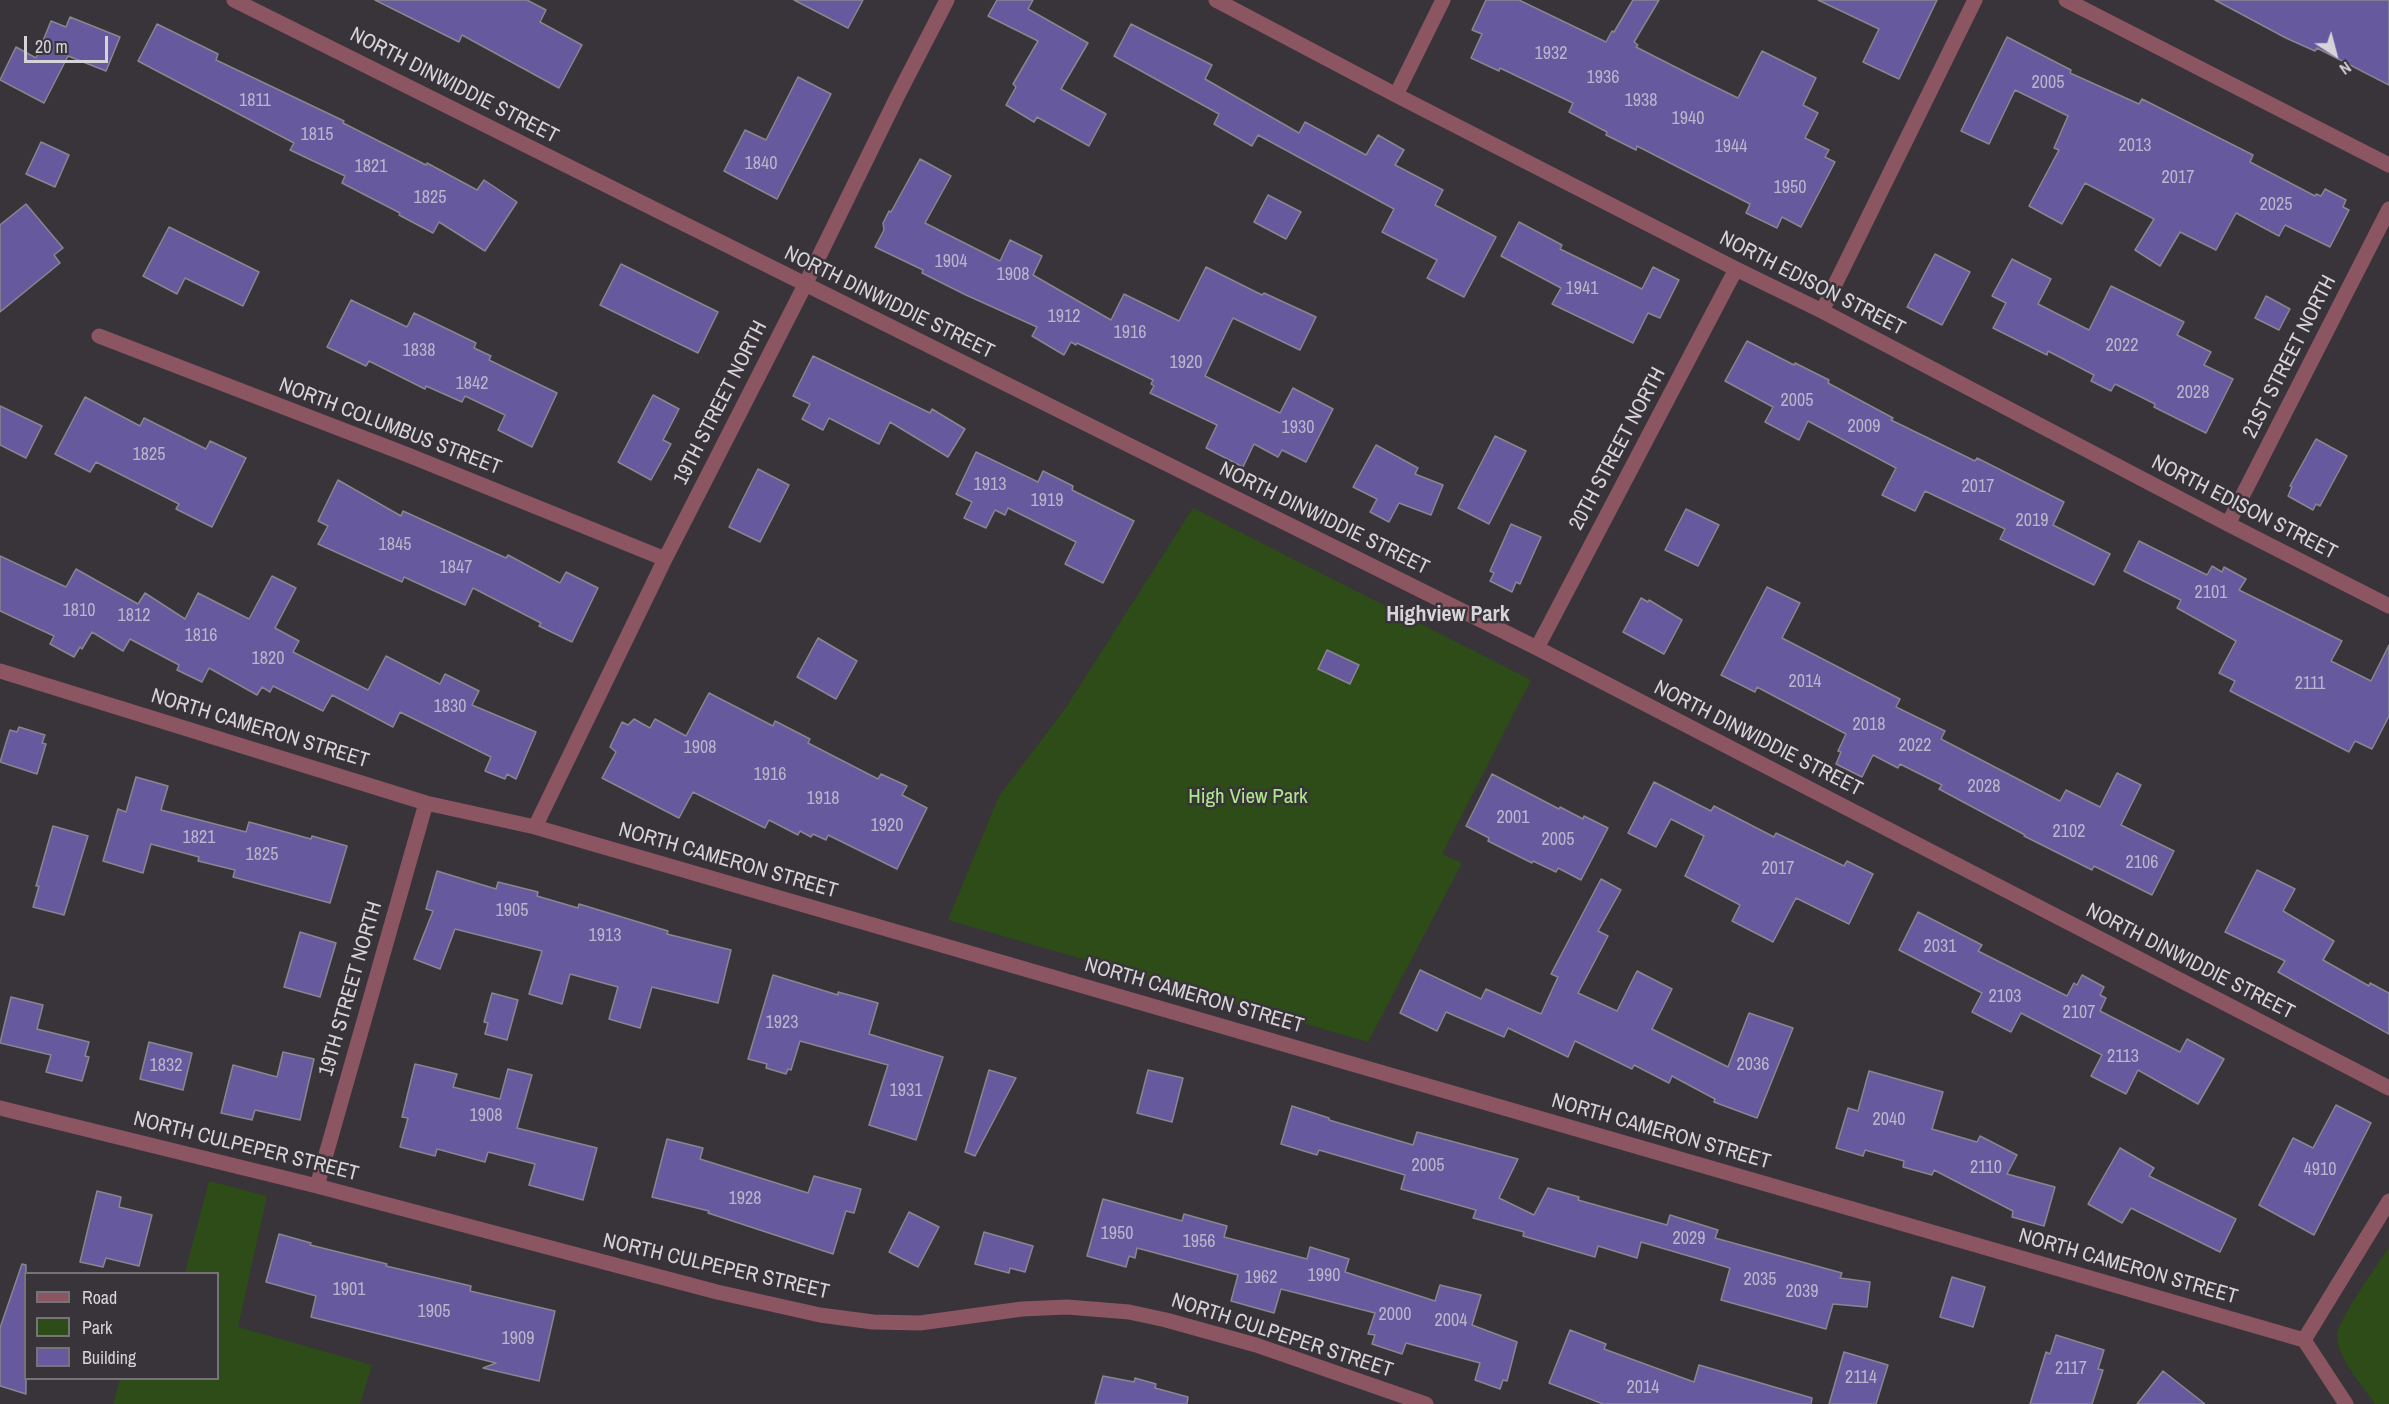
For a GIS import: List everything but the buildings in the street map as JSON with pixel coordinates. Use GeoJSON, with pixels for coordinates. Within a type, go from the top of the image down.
{"type":"FeatureCollection","features":[{"type":"Feature","properties":{"kind":"street","name":"NORTH DINWIDDIE STREET"},"geometry":{"type":"LineString","coordinates":[[234,0],[1537,648],[2389,1088]]}},
{"type":"Feature","properties":{"kind":"street","name":"19TH STREET NORTH"},"geometry":{"type":"LineString","coordinates":[[535,826],[665,559],[947,0]]}},
{"type":"Feature","properties":{"kind":"street","name":"NORTH EDISON STREET"},"geometry":{"type":"LineString","coordinates":[[1216,0],[1736,269],[1822,310],[2228,524],[2389,606]]}},
{"type":"Feature","properties":{"kind":"street"},"geometry":{"type":"LineString","coordinates":[[1396,95],[1443,0]]}},
{"type":"Feature","properties":{"kind":"street"},"geometry":{"type":"LineString","coordinates":[[1822,310],[1975,0]]}},
{"type":"Feature","properties":{"kind":"street"},"geometry":{"type":"LineString","coordinates":[[2066,0],[2389,165]]}},
{"type":"Feature","properties":{"kind":"street","name":"21ST STREET NORTH"},"geometry":{"type":"LineString","coordinates":[[2228,524],[2389,209]]}},
{"type":"Feature","properties":{"kind":"street","name":"20TH STREET NORTH"},"geometry":{"type":"LineString","coordinates":[[1537,648],[1736,269]]}},
{"type":"Feature","properties":{"kind":"street","name":"NORTH COLUMBUS STREET"},"geometry":{"type":"LineString","coordinates":[[99,336],[408,455],[665,559]]}},
{"type":"Feature","properties":{"kind":"street","name":"NORTH CAMERON STREET"},"geometry":{"type":"LineString","coordinates":[[0,671],[426,803],[535,826],[2304,1340]]}},
{"type":"Feature","properties":{"kind":"street","name":"19TH STREET NORTH"},"geometry":{"type":"LineString","coordinates":[[316,1186],[426,803]]}},
{"type":"Feature","properties":{"kind":"street","name":"NORTH CULPEPER STREET"},"geometry":{"type":"LineString","coordinates":[[0,1108],[316,1186],[717,1292],[820,1315],[873,1322],[920,1323],[1022,1309],[1066,1307],[1130,1312],[1256,1345],[1426,1404]]}},
{"type":"Feature","properties":{"kind":"street"},"geometry":{"type":"LineString","coordinates":[[2346,1404],[2304,1340],[2389,1202]]}},
{"type":"Feature","properties":{"kind":"green space","name":"High View Park"},"geometry":{"type":"Polygon","coordinates":[[[1193,508],[1531,680],[1442,854],[1462,863],[1368,1042],[948,920],[999,796],[1065,709],[1193,508]]]}},
{"type":"Feature","properties":{"kind":"green space"},"geometry":{"type":"Polygon","coordinates":[[[209,1181],[267,1196],[238,1327],[372,1365],[360,1404],[113,1404],[120,1380],[219,1380],[219,1272],[185,1272],[209,1181]]]}},
{"type":"Feature","properties":{"kind":"green space"},"geometry":{"type":"Polygon","coordinates":[[[2389,1247],[2389,1404],[2375,1404],[2345,1361],[2337,1335],[2351,1305],[2389,1247]]]}},
{"type":"Feature","properties":{"kind":"district","name":"Highview Park"},"geometry":{"type":"Point","coordinates":[1448,615]}}]}
